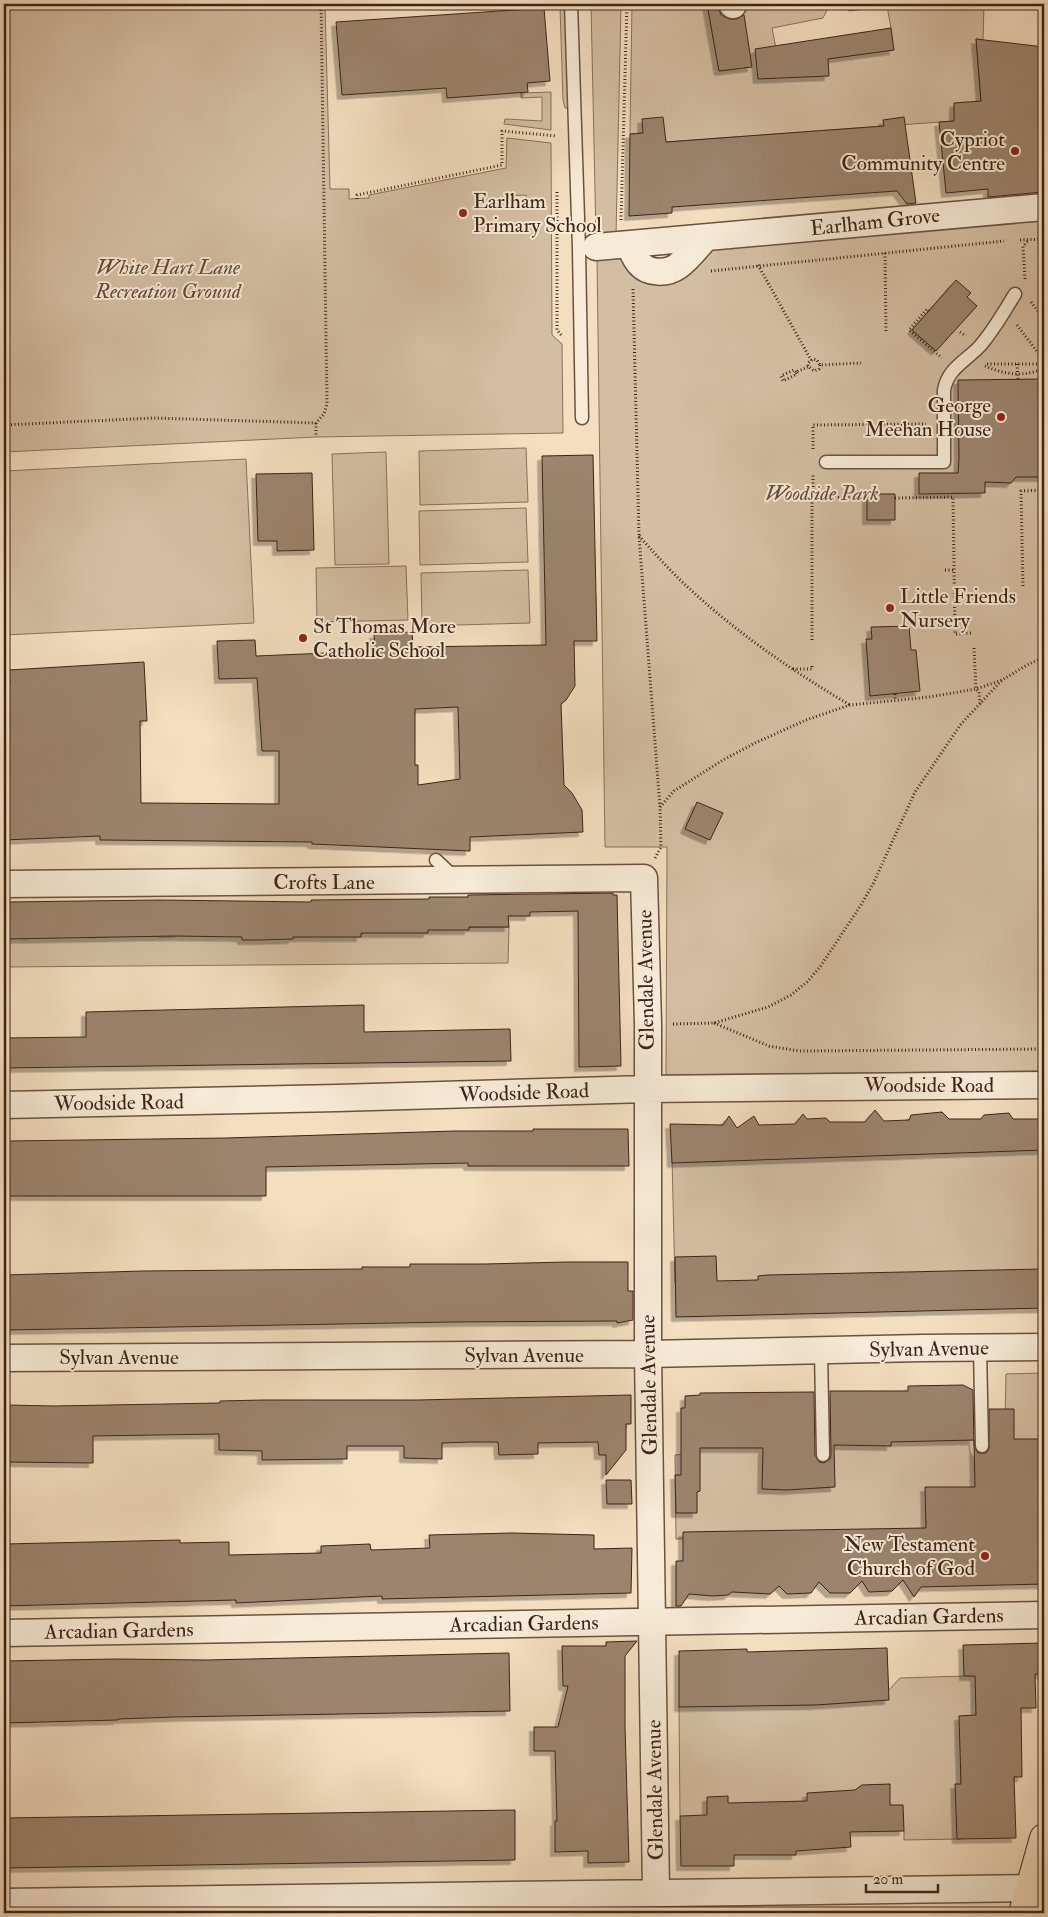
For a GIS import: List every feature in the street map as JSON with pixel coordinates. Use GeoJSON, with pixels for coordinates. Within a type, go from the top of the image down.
{"type":"FeatureCollection","features":[{"type":"Feature","properties":{"kind":"main road"},"geometry":{"type":"LineString","coordinates":[[1025,1907],[1044,1838]]}},
{"type":"Feature","properties":{"kind":"street","name":"Earlham Grove"},"geometry":{"type":"LineString","coordinates":[[606,247],[1044,207]]}},
{"type":"Feature","properties":{"kind":"street","name":"Crofts Lane"},"geometry":{"type":"LineString","coordinates":[[4,884],[644,878]]}},
{"type":"Feature","properties":{"kind":"street","name":"Glendale Avenue"},"geometry":{"type":"LineString","coordinates":[[644,878],[648,1024],[646,1089],[648,1354],[656,1892]]}},
{"type":"Feature","properties":{"kind":"street","name":"Woodside Road"},"geometry":{"type":"LineString","coordinates":[[4,1105],[646,1089],[1044,1085]]}},
{"type":"Feature","properties":{"kind":"street","name":"Sylvan Avenue"},"geometry":{"type":"LineString","coordinates":[[4,1358],[648,1354],[1044,1347]]}},
{"type":"Feature","properties":{"kind":"street","name":"Arcadian Gardens"},"geometry":{"type":"LineString","coordinates":[[4,1633],[1044,1615]]}},
{"type":"Feature","properties":{"kind":"street"},"geometry":{"type":"LineString","coordinates":[[4,1902],[656,1892],[1025,1907]]}},
{"type":"Feature","properties":{"kind":"lane"},"geometry":{"type":"LineString","coordinates":[[571,4],[606,247],[582,418]]}},
{"type":"Feature","properties":{"kind":"lane"},"geometry":{"type":"LineString","coordinates":[[826,462],[944,462],[944,390],[941,379],[978,348],[991,333],[1015,294]]}},
{"type":"Feature","properties":{"kind":"lane"},"geometry":{"type":"LineString","coordinates":[[436,860],[459,881]]}},
{"type":"Feature","properties":{"kind":"lane"},"geometry":{"type":"LineString","coordinates":[[980,1348],[982,1446]]}},
{"type":"Feature","properties":{"kind":"lane"},"geometry":{"type":"LineString","coordinates":[[821,1351],[823,1455]]}},
{"type":"Feature","properties":{"kind":"path"},"geometry":{"type":"LineString","coordinates":[[316,437],[316,422],[324,414],[327,404],[322,4]]}},
{"type":"Feature","properties":{"kind":"path"},"geometry":{"type":"LineString","coordinates":[[606,247],[627,4]]}},
{"type":"Feature","properties":{"kind":"path"},"geometry":{"type":"LineString","coordinates":[[357,199],[357,195],[502,165],[502,132],[556,136]]}},
{"type":"Feature","properties":{"kind":"path"},"geometry":{"type":"LineString","coordinates":[[1020,240],[1044,238]]}},
{"type":"Feature","properties":{"kind":"path"},"geometry":{"type":"LineString","coordinates":[[705,271],[1004,241]]}},
{"type":"Feature","properties":{"kind":"path"},"geometry":{"type":"LineString","coordinates":[[885,253],[886,331]]}},
{"type":"Feature","properties":{"kind":"path"},"geometry":{"type":"LineString","coordinates":[[758,265],[811,360]]}},
{"type":"Feature","properties":{"kind":"path"},"geometry":{"type":"LineString","coordinates":[[633,287],[639,536],[660,807],[661,847],[644,878]]}},
{"type":"Feature","properties":{"kind":"path"},"geometry":{"type":"LineString","coordinates":[[929,310],[909,330],[954,368]]}},
{"type":"Feature","properties":{"kind":"path"},"geometry":{"type":"LineString","coordinates":[[1013,320],[1039,354],[1044,356]]}},
{"type":"Feature","properties":{"kind":"path"},"geometry":{"type":"LineString","coordinates":[[811,360],[817,360],[820,365]]}},
{"type":"Feature","properties":{"kind":"path"},"geometry":{"type":"LineString","coordinates":[[796,372],[797,374],[783,380],[781,376],[794,370],[796,372],[808,367],[811,360]]}},
{"type":"Feature","properties":{"kind":"path"},"geometry":{"type":"LineString","coordinates":[[820,365],[861,364]]}},
{"type":"Feature","properties":{"kind":"path"},"geometry":{"type":"LineString","coordinates":[[1044,364],[981,364],[998,372],[1018,374],[1039,371],[1044,368]]}},
{"type":"Feature","properties":{"kind":"path"},"geometry":{"type":"LineString","coordinates":[[1017,364],[1018,379]]}},
{"type":"Feature","properties":{"kind":"path"},"geometry":{"type":"LineString","coordinates":[[808,367],[812,371],[816,371],[820,365]]}},
{"type":"Feature","properties":{"kind":"path"},"geometry":{"type":"LineString","coordinates":[[4,425],[154,418],[316,422]]}},
{"type":"Feature","properties":{"kind":"path"},"geometry":{"type":"LineString","coordinates":[[813,452],[813,425],[944,424]]}},
{"type":"Feature","properties":{"kind":"path"},"geometry":{"type":"LineString","coordinates":[[813,469],[813,486]]}},
{"type":"Feature","properties":{"kind":"path"},"geometry":{"type":"LineString","coordinates":[[1023,586],[1021,490],[1044,490]]}},
{"type":"Feature","properties":{"kind":"path"},"geometry":{"type":"LineString","coordinates":[[895,498],[953,497],[954,634],[973,633]]}},
{"type":"Feature","properties":{"kind":"path"},"geometry":{"type":"LineString","coordinates":[[812,640],[812,498],[867,498]]}},
{"type":"Feature","properties":{"kind":"path"},"geometry":{"type":"LineString","coordinates":[[639,536],[691,591],[746,636],[792,669],[850,705]]}},
{"type":"Feature","properties":{"kind":"path"},"geometry":{"type":"LineString","coordinates":[[945,570],[954,570]]}},
{"type":"Feature","properties":{"kind":"path"},"geometry":{"type":"LineString","coordinates":[[974,648],[976,689],[980,692],[980,705]]}},
{"type":"Feature","properties":{"kind":"path"},"geometry":{"type":"LineString","coordinates":[[660,807],[674,791],[755,743],[806,720],[850,705],[895,701],[976,689],[1002,680],[1044,657]]}},
{"type":"Feature","properties":{"kind":"path"},"geometry":{"type":"LineString","coordinates":[[792,669],[812,669],[812,664]]}},
{"type":"Feature","properties":{"kind":"path"},"geometry":{"type":"LineString","coordinates":[[648,1024],[700,1025],[714,1023],[768,1006],[791,995],[807,982],[848,927],[873,884],[915,792],[961,724],[1002,680]]}},
{"type":"Feature","properties":{"kind":"path"},"geometry":{"type":"LineString","coordinates":[[894,694],[895,701]]}},
{"type":"Feature","properties":{"kind":"path"},"geometry":{"type":"LineString","coordinates":[[714,1023],[769,1046],[799,1051],[1044,1049]]}},
{"type":"Feature","properties":{"kind":"green space","name":"White Hart Lane Recreation Ground"},"geometry":{"type":"Polygon","coordinates":[[[4,4],[358,4],[325,6],[330,189],[349,189],[349,199],[369,198],[369,195],[506,168],[507,138],[551,143],[552,335],[562,344],[563,433],[316,437],[4,452],[4,4]],[[526,195],[506,196],[506,204],[526,204],[526,195]]]}},
{"type":"Feature","properties":{"kind":"green space"},"geometry":{"type":"Polygon","coordinates":[[[591,4],[621,4],[616,235],[596,237],[591,4]]]}},
{"type":"Feature","properties":{"kind":"green space"},"geometry":{"type":"Polygon","coordinates":[[[632,4],[707,4],[719,71],[737,69],[732,58],[724,17],[739,14],[738,4],[830,4],[823,18],[772,28],[779,63],[891,28],[887,6],[849,11],[848,4],[984,4],[983,40],[976,39],[982,117],[954,121],[666,142],[643,133],[630,134],[632,4]]]}},
{"type":"Feature","properties":{"kind":"green space"},"geometry":{"type":"Polygon","coordinates":[[[560,7],[565,7],[569,108],[565,108],[563,100],[560,7]]]}},
{"type":"Feature","properties":{"kind":"green space"},"geometry":{"type":"Polygon","coordinates":[[[551,92],[551,130],[504,124],[505,119],[542,121],[542,97],[521,98],[521,93],[551,92]]]}},
{"type":"Feature","properties":{"kind":"green space","name":"Woodside Park"},"geometry":{"type":"Polygon","coordinates":[[[1044,216],[1044,1071],[666,1075],[667,847],[605,847],[597,259],[630,258],[633,265],[706,250],[1044,216]]]}},
{"type":"Feature","properties":{"kind":"green space"},"geometry":{"type":"Polygon","coordinates":[[[526,448],[528,502],[420,505],[419,451],[526,448]]]}},
{"type":"Feature","properties":{"kind":"green space"},"geometry":{"type":"Polygon","coordinates":[[[386,452],[389,564],[335,565],[332,454],[386,452]]]}},
{"type":"Feature","properties":{"kind":"green space"},"geometry":{"type":"Polygon","coordinates":[[[246,459],[254,623],[4,635],[4,471],[246,459]]]}},
{"type":"Feature","properties":{"kind":"green space"},"geometry":{"type":"Polygon","coordinates":[[[526,508],[528,562],[420,565],[419,511],[526,508]]]}},
{"type":"Feature","properties":{"kind":"green space"},"geometry":{"type":"Polygon","coordinates":[[[406,566],[408,620],[317,622],[316,568],[406,566]]]}},
{"type":"Feature","properties":{"kind":"green space"},"geometry":{"type":"Polygon","coordinates":[[[528,570],[530,623],[422,626],[421,573],[528,570]]]}},
{"type":"Feature","properties":{"kind":"green space"},"geometry":{"type":"Polygon","coordinates":[[[380,900],[392,928],[509,927],[508,963],[4,967],[4,934],[18,935],[22,939],[37,938],[44,932],[85,933],[89,938],[107,937],[113,931],[149,931],[158,937],[174,937],[184,931],[218,932],[242,937],[249,930],[293,937],[310,937],[313,931],[358,932],[361,936],[380,900]]]}},
{"type":"Feature","properties":{"kind":"green space"},"geometry":{"type":"Polygon","coordinates":[[[1044,1143],[1044,1276],[675,1283],[672,1158],[1044,1143]]]}},
{"type":"Feature","properties":{"kind":"green space"},"geometry":{"type":"Polygon","coordinates":[[[1044,1373],[1044,1490],[930,1490],[929,1533],[676,1539],[675,1455],[687,1454],[687,1420],[1005,1422],[1006,1374],[1044,1373]]]}},
{"type":"Feature","properties":{"kind":"green space"},"geometry":{"type":"Polygon","coordinates":[[[998,1675],[961,1839],[904,1840],[904,1831],[890,1805],[750,1811],[742,1825],[680,1816],[679,1707],[690,1695],[889,1690],[900,1678],[998,1675]]]}},
{"type":"Feature","properties":{"kind":"building"},"geometry":{"type":"Polygon","coordinates":[[[707,4],[717,4],[721,15],[729,19],[737,19],[744,15],[752,67],[719,71],[707,4]]]}},
{"type":"Feature","properties":{"kind":"building"},"geometry":{"type":"Polygon","coordinates":[[[544,8],[550,81],[527,83],[528,92],[447,98],[446,88],[342,95],[336,22],[544,8]]]}},
{"type":"Feature","properties":{"kind":"building"},"geometry":{"type":"Polygon","coordinates":[[[891,28],[894,50],[828,59],[829,76],[758,79],[755,49],[891,28]]]}},
{"type":"Feature","properties":{"kind":"building"},"geometry":{"type":"Polygon","coordinates":[[[976,39],[1044,47],[1044,192],[988,197],[988,189],[946,193],[939,122],[954,121],[954,103],[981,101],[976,39]]]}},
{"type":"Feature","properties":{"kind":"building"},"geometry":{"type":"Polygon","coordinates":[[[663,117],[666,142],[884,126],[883,120],[904,117],[916,203],[907,204],[897,191],[672,207],[672,213],[629,216],[630,134],[643,133],[642,119],[663,117]]]}},
{"type":"Feature","properties":{"kind":"building"},"geometry":{"type":"Polygon","coordinates":[[[956,280],[971,293],[967,297],[977,306],[936,351],[912,330],[956,280]]]}},
{"type":"Feature","properties":{"kind":"building","name":"George Meehan House"},"geometry":{"type":"Polygon","coordinates":[[[1044,379],[1044,477],[1016,477],[1011,483],[985,482],[985,493],[919,494],[919,473],[958,473],[958,380],[1044,379]]]}},
{"type":"Feature","properties":{"kind":"building"},"geometry":{"type":"Polygon","coordinates":[[[593,455],[597,641],[574,641],[575,686],[561,704],[564,785],[572,793],[582,810],[583,832],[470,837],[470,851],[312,844],[312,842],[100,840],[100,836],[4,840],[4,683],[10,683],[9,670],[144,662],[147,721],[140,721],[141,803],[279,804],[279,751],[262,751],[257,678],[219,679],[217,641],[255,640],[256,656],[375,651],[374,634],[412,632],[413,647],[546,645],[542,456],[593,455]],[[458,707],[415,709],[415,765],[418,765],[418,785],[460,779],[458,707]]]}},
{"type":"Feature","properties":{"kind":"building"},"geometry":{"type":"Polygon","coordinates":[[[312,473],[314,550],[277,551],[277,541],[258,541],[256,474],[312,473]]]}},
{"type":"Feature","properties":{"kind":"building"},"geometry":{"type":"Polygon","coordinates":[[[867,494],[895,494],[895,520],[867,520],[867,494]]]}},
{"type":"Feature","properties":{"kind":"building"},"geometry":{"type":"Polygon","coordinates":[[[909,626],[911,650],[916,650],[920,691],[870,696],[866,639],[872,639],[871,627],[909,626]]]}},
{"type":"Feature","properties":{"kind":"building"},"geometry":{"type":"Polygon","coordinates":[[[697,802],[723,813],[710,840],[685,829],[697,802]]]}},
{"type":"Feature","properties":{"kind":"building"},"geometry":{"type":"Polygon","coordinates":[[[613,893],[613,895],[617,895],[621,1066],[579,1067],[578,911],[530,912],[530,916],[508,916],[509,927],[469,927],[469,930],[428,930],[428,933],[361,933],[361,937],[293,937],[293,939],[261,940],[242,940],[242,937],[175,936],[4,939],[4,906],[10,905],[9,902],[159,900],[311,902],[311,900],[429,899],[429,897],[468,897],[468,895],[613,893]]]}},
{"type":"Feature","properties":{"kind":"building"},"geometry":{"type":"Polygon","coordinates":[[[364,1005],[364,1032],[510,1029],[511,1061],[4,1068],[4,1038],[86,1037],[86,1012],[364,1005]]]}},
{"type":"Feature","properties":{"kind":"building"},"geometry":{"type":"Polygon","coordinates":[[[875,1110],[884,1121],[909,1120],[911,1115],[942,1112],[949,1119],[981,1119],[984,1115],[1009,1113],[1013,1119],[1044,1119],[1044,1150],[672,1163],[670,1124],[723,1125],[729,1116],[737,1128],[754,1116],[759,1125],[795,1124],[803,1114],[807,1119],[826,1118],[830,1122],[865,1122],[875,1110]]]}},
{"type":"Feature","properties":{"kind":"building"},"geometry":{"type":"Polygon","coordinates":[[[533,1129],[628,1129],[629,1166],[468,1166],[468,1163],[266,1167],[266,1196],[8,1196],[8,1141],[533,1131],[533,1129]]]}},
{"type":"Feature","properties":{"kind":"building"},"geometry":{"type":"Polygon","coordinates":[[[716,1256],[717,1281],[758,1280],[758,1276],[767,1275],[1042,1269],[1042,1276],[1044,1276],[1044,1308],[676,1317],[675,1257],[716,1256]]]}},
{"type":"Feature","properties":{"kind":"building"},"geometry":{"type":"Polygon","coordinates":[[[628,1262],[628,1291],[633,1291],[633,1320],[617,1323],[617,1321],[452,1322],[6,1330],[5,1275],[143,1271],[362,1269],[362,1267],[410,1267],[410,1264],[628,1262]]]}},
{"type":"Feature","properties":{"kind":"building"},"geometry":{"type":"Polygon","coordinates":[[[963,1385],[973,1390],[974,1440],[891,1442],[891,1446],[834,1445],[835,1487],[786,1490],[762,1489],[763,1448],[700,1448],[700,1491],[697,1492],[697,1513],[676,1513],[675,1475],[681,1475],[681,1408],[685,1408],[685,1396],[700,1395],[700,1393],[814,1392],[815,1455],[819,1462],[824,1463],[830,1459],[831,1455],[830,1391],[908,1391],[908,1386],[963,1385]]]}},
{"type":"Feature","properties":{"kind":"building"},"geometry":{"type":"Polygon","coordinates":[[[631,1395],[631,1424],[626,1424],[626,1450],[606,1475],[606,1455],[599,1455],[598,1442],[538,1443],[538,1454],[499,1455],[498,1442],[442,1443],[442,1459],[404,1458],[404,1446],[347,1446],[347,1459],[262,1460],[262,1451],[219,1450],[219,1434],[93,1436],[93,1463],[6,1462],[7,1405],[54,1406],[220,1403],[220,1401],[263,1400],[418,1400],[631,1395]]]}},
{"type":"Feature","properties":{"kind":"building"},"geometry":{"type":"Polygon","coordinates":[[[989,1409],[1014,1409],[1014,1439],[1044,1439],[1044,1584],[921,1587],[914,1597],[903,1580],[892,1591],[869,1592],[862,1581],[850,1593],[830,1593],[819,1582],[811,1593],[787,1594],[779,1586],[770,1594],[732,1592],[728,1595],[713,1596],[689,1594],[681,1606],[676,1606],[676,1561],[683,1561],[683,1532],[926,1528],[925,1487],[975,1487],[974,1446],[978,1453],[986,1453],[989,1449],[989,1409]]]}},
{"type":"Feature","properties":{"kind":"building"},"geometry":{"type":"Polygon","coordinates":[[[606,1480],[631,1480],[632,1504],[607,1504],[606,1480]]]}},
{"type":"Feature","properties":{"kind":"building"},"geometry":{"type":"Polygon","coordinates":[[[512,1533],[594,1535],[594,1549],[632,1548],[631,1593],[382,1599],[382,1596],[236,1603],[236,1600],[4,1606],[4,1544],[180,1540],[180,1543],[229,1542],[229,1555],[321,1553],[321,1546],[370,1544],[371,1550],[430,1548],[429,1535],[512,1533]]]}},
{"type":"Feature","properties":{"kind":"building"},"geometry":{"type":"Polygon","coordinates":[[[637,1641],[625,1656],[629,1862],[588,1863],[588,1851],[555,1852],[555,1821],[557,1821],[555,1751],[534,1751],[534,1727],[558,1727],[568,1686],[563,1686],[562,1646],[606,1646],[606,1642],[637,1641]]]}},
{"type":"Feature","properties":{"kind":"building"},"geometry":{"type":"Polygon","coordinates":[[[1044,1643],[1044,1674],[1035,1674],[1036,1708],[1021,1708],[1022,1777],[1014,1777],[1016,1838],[957,1839],[955,1784],[961,1784],[959,1716],[976,1715],[975,1676],[964,1676],[963,1645],[1044,1643]]]}},
{"type":"Feature","properties":{"kind":"building"},"geometry":{"type":"Polygon","coordinates":[[[887,1648],[889,1700],[816,1705],[679,1707],[679,1651],[747,1649],[747,1652],[887,1648]]]}},
{"type":"Feature","properties":{"kind":"building"},"geometry":{"type":"Polygon","coordinates":[[[509,1653],[510,1711],[175,1717],[4,1723],[4,1661],[207,1660],[509,1653]]]}},
{"type":"Feature","properties":{"kind":"building"},"geometry":{"type":"Polygon","coordinates":[[[890,1784],[890,1805],[903,1805],[904,1831],[850,1832],[851,1847],[796,1851],[796,1855],[734,1855],[734,1866],[681,1866],[680,1816],[707,1815],[707,1797],[728,1796],[728,1803],[807,1801],[807,1793],[855,1790],[862,1785],[890,1784]]]}},
{"type":"Feature","properties":{"kind":"building"},"geometry":{"type":"Polygon","coordinates":[[[515,1810],[515,1860],[4,1868],[4,1818],[515,1810]]]}},
{"type":"Feature","properties":{"kind":"place","name":"Cypriot Community Centre"},"geometry":{"type":"Point","coordinates":[1015,151]}},
{"type":"Feature","properties":{"kind":"place","name":"Earlham Primary School"},"geometry":{"type":"Point","coordinates":[463,213]}},
{"type":"Feature","properties":{"kind":"place","name":"George Meehan House"},"geometry":{"type":"Point","coordinates":[1001,417]}},
{"type":"Feature","properties":{"kind":"place","name":"Little Friends Nursery"},"geometry":{"type":"Point","coordinates":[890,608]}},
{"type":"Feature","properties":{"kind":"place","name":"St Thomas More Catholic School"},"geometry":{"type":"Point","coordinates":[303,638]}},
{"type":"Feature","properties":{"kind":"place","name":"New Testament Church of God"},"geometry":{"type":"Point","coordinates":[985,1556]}}]}
